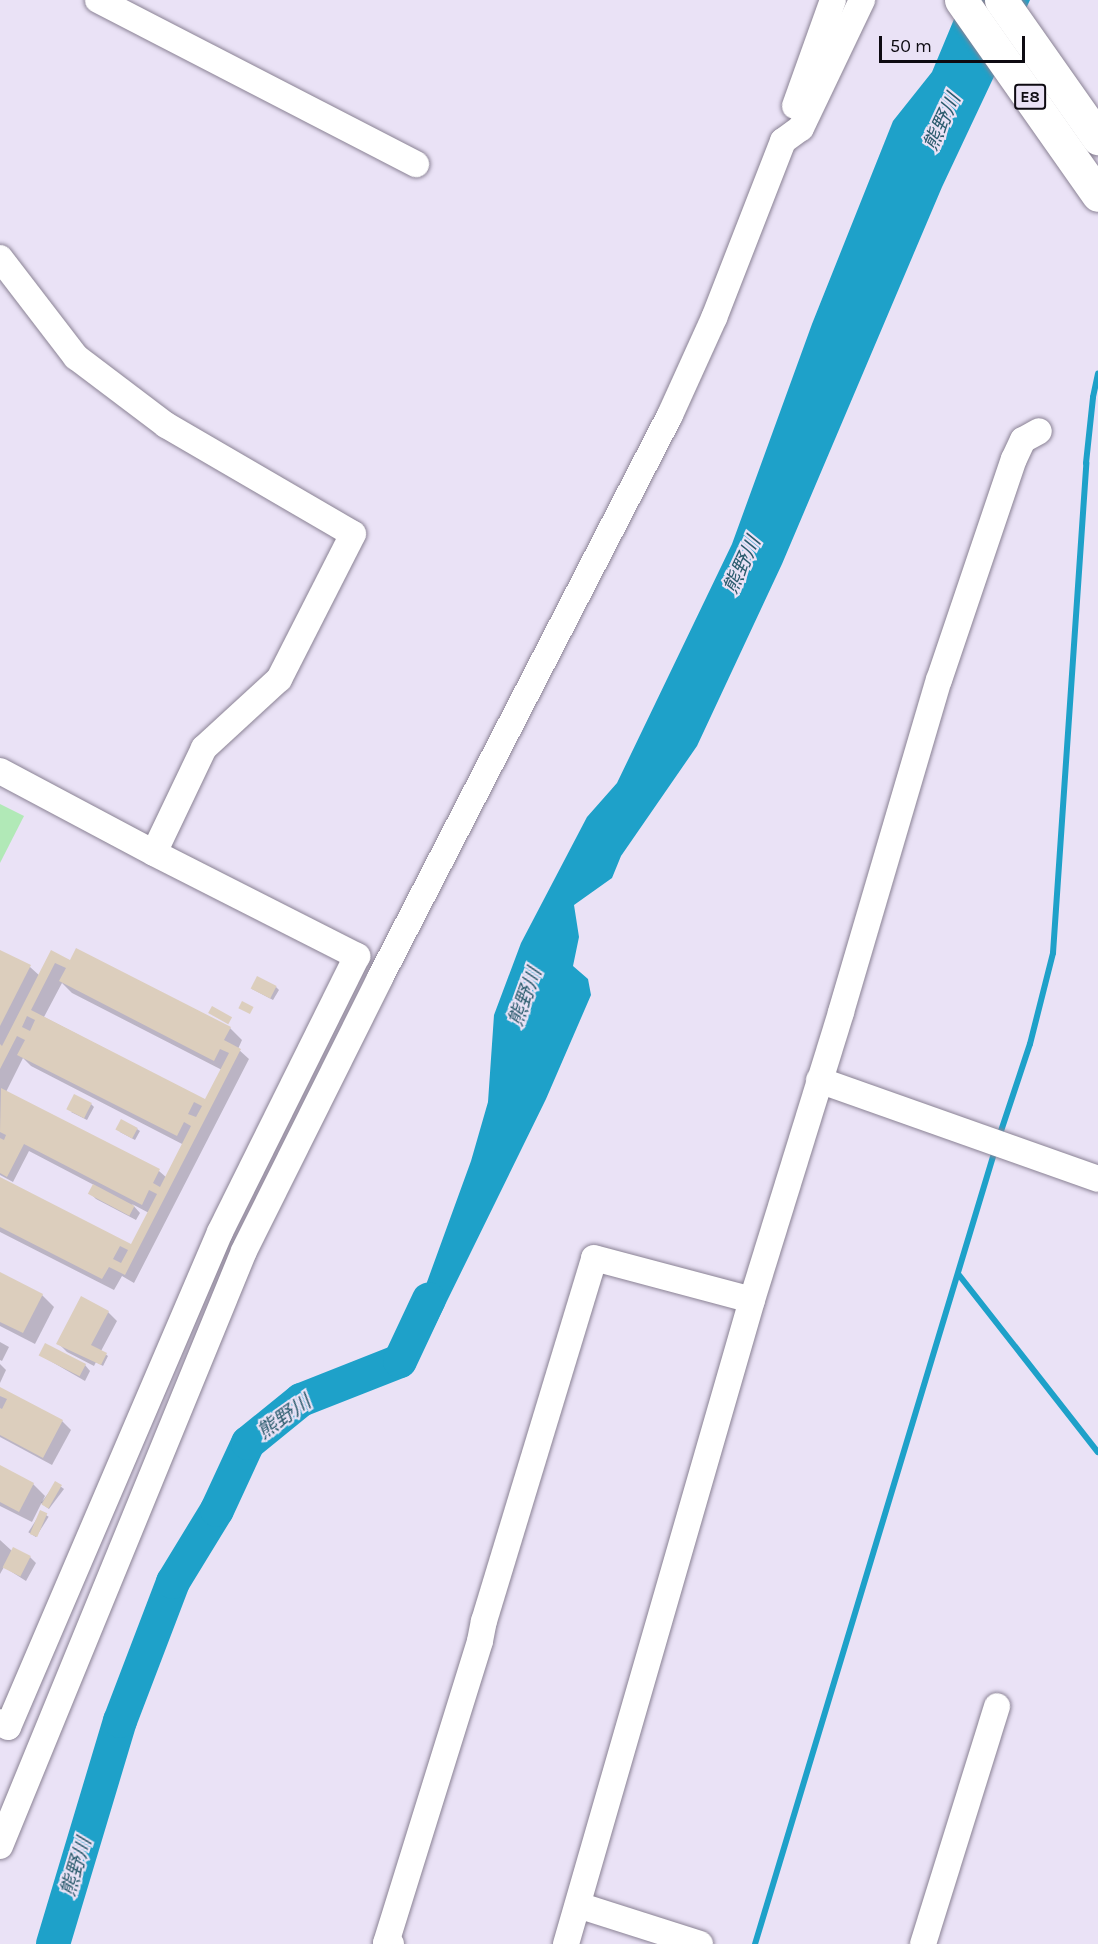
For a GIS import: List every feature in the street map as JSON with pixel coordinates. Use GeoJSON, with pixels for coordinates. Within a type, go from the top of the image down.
{"type":"FeatureCollection","features":[{"type":"Feature","properties":{"kind":"highway","name":"E8"},"geometry":{"type":"LineString","coordinates":[[961,0],[1098,195]]}},
{"type":"Feature","properties":{"kind":"highway","name":"E8"},"geometry":{"type":"LineString","coordinates":[[1001,0],[1098,138]]}},
{"type":"Feature","properties":{"kind":"street"},"geometry":{"type":"LineString","coordinates":[[98,0],[416,164]]}},
{"type":"Feature","properties":{"kind":"street"},"geometry":{"type":"LineString","coordinates":[[0,1846],[244,1251],[380,978],[670,415],[714,318],[783,141],[833,0]]}},
{"type":"Feature","properties":{"kind":"street"},"geometry":{"type":"LineString","coordinates":[[783,141],[801,128],[862,0]]}},
{"type":"Feature","properties":{"kind":"street"},"geometry":{"type":"LineString","coordinates":[[0,258],[76,357],[166,425],[352,534],[279,679],[204,748],[154,853]]}},
{"type":"Feature","properties":{"kind":"street"},"geometry":{"type":"LineString","coordinates":[[566,1944],[752,1300],[933,702],[1000,494],[1023,440],[1039,432]]}},
{"type":"Feature","properties":{"kind":"street"},"geometry":{"type":"LineString","coordinates":[[0,771],[154,853],[357,956],[220,1232],[8,1727],[0,1722]]}},
{"type":"Feature","properties":{"kind":"street"},"geometry":{"type":"LineString","coordinates":[[819,1080],[1098,1179]]}},
{"type":"Feature","properties":{"kind":"street"},"geometry":{"type":"LineString","coordinates":[[391,1944],[386,1943],[480,1641],[484,1621],[594,1258],[752,1300]]}},
{"type":"Feature","properties":{"kind":"street"},"geometry":{"type":"LineString","coordinates":[[923,1944],[997,1706]]}},
{"type":"Feature","properties":{"kind":"street"},"geometry":{"type":"LineString","coordinates":[[578,1905],[700,1944]]}},
{"type":"Feature","properties":{"kind":"green space"},"geometry":{"type":"Polygon","coordinates":[[[0,804],[24,816],[0,863],[0,804]]]}},
{"type":"Feature","properties":{"kind":"water"},"geometry":{"type":"Polygon","coordinates":[[[962,0],[1030,0],[942,187],[782,564],[697,746],[621,856],[612,878],[574,905],[579,937],[573,966],[588,979],[591,995],[546,1099],[420,1356],[407,1337],[471,1161],[488,1102],[494,1015],[521,943],[587,817],[617,783],[732,544],[812,324],[893,121],[932,72],[962,0]]]}},
{"type":"Feature","properties":{"kind":"building"},"geometry":{"type":"Polygon","coordinates":[[[76,948],[231,1027],[224,1040],[241,1049],[125,1275],[109,1267],[102,1279],[0,1227],[0,1177],[131,1244],[157,1194],[149,1190],[142,1205],[24,1144],[7,1177],[0,1173],[0,1138],[4,1140],[6,1135],[0,1132],[1,1088],[160,1169],[153,1183],[160,1187],[191,1126],[184,1122],[177,1136],[17,1055],[25,1040],[17,1036],[0,1069],[0,1044],[2,1046],[51,950],[70,960],[76,948]],[[55,963],[31,1010],[205,1099],[229,1053],[220,1049],[214,1061],[59,981],[66,968],[55,963]],[[27,1016],[22,1027],[30,1031],[35,1020],[27,1016]],[[194,1102],[188,1114],[196,1117],[202,1106],[194,1102]],[[120,1246],[113,1259],[121,1263],[128,1250],[120,1246]]]}},
{"type":"Feature","properties":{"kind":"building"},"geometry":{"type":"Polygon","coordinates":[[[0,950],[31,965],[0,1026],[0,950]]]}},
{"type":"Feature","properties":{"kind":"building"},"geometry":{"type":"Polygon","coordinates":[[[257,976],[277,986],[270,998],[251,988],[257,976]]]}},
{"type":"Feature","properties":{"kind":"building"},"geometry":{"type":"Polygon","coordinates":[[[242,1001],[254,1007],[250,1014],[238,1008],[242,1001]]]}},
{"type":"Feature","properties":{"kind":"building"},"geometry":{"type":"Polygon","coordinates":[[[212,1006],[232,1017],[228,1024],[208,1013],[212,1006]]]}},
{"type":"Feature","properties":{"kind":"building"},"geometry":{"type":"Polygon","coordinates":[[[74,1094],[92,1103],[84,1118],[66,1109],[74,1094]]]}},
{"type":"Feature","properties":{"kind":"building"},"geometry":{"type":"Polygon","coordinates":[[[121,1119],[138,1128],[132,1139],[115,1130],[121,1119]]]}},
{"type":"Feature","properties":{"kind":"building"},"geometry":{"type":"Polygon","coordinates":[[[93,1184],[134,1206],[129,1216],[88,1194],[93,1184]]]}},
{"type":"Feature","properties":{"kind":"building"},"geometry":{"type":"Polygon","coordinates":[[[0,1272],[43,1294],[23,1333],[0,1322],[0,1272]]]}},
{"type":"Feature","properties":{"kind":"building"},"geometry":{"type":"Polygon","coordinates":[[[81,1296],[109,1311],[91,1345],[107,1353],[101,1365],[56,1344],[81,1296]]]}},
{"type":"Feature","properties":{"kind":"building"},"geometry":{"type":"Polygon","coordinates":[[[45,1343],[86,1364],[80,1376],[39,1355],[45,1343]]]}},
{"type":"Feature","properties":{"kind":"building"},"geometry":{"type":"Polygon","coordinates":[[[0,1387],[63,1420],[43,1458],[0,1435],[0,1408],[2,1409],[7,1399],[0,1396],[0,1387]]]}},
{"type":"Feature","properties":{"kind":"building"},"geometry":{"type":"Polygon","coordinates":[[[0,1465],[34,1483],[19,1512],[0,1502],[0,1465]]]}},
{"type":"Feature","properties":{"kind":"building"},"geometry":{"type":"Polygon","coordinates":[[[55,1481],[62,1485],[48,1508],[42,1504],[55,1481]]]}},
{"type":"Feature","properties":{"kind":"building"},"geometry":{"type":"Polygon","coordinates":[[[40,1510],[47,1513],[37,1537],[30,1534],[40,1510]]]}},
{"type":"Feature","properties":{"kind":"building"},"geometry":{"type":"Polygon","coordinates":[[[13,1547],[31,1556],[20,1577],[3,1567],[13,1547]]]}},
{"type":"Feature","properties":{"kind":"waterway"},"geometry":{"type":"LineString","coordinates":[[999,1137],[1030,1044],[1053,953],[1086,463],[1093,397],[1098,374]]}},
{"type":"Feature","properties":{"kind":"waterway"},"geometry":{"type":"LineString","coordinates":[[755,1944],[995,1150]]}},
{"type":"Feature","properties":{"kind":"waterway"},"geometry":{"type":"LineString","coordinates":[[959,1275],[1098,1452]]}},
{"type":"Feature","properties":{"kind":"waterway","name":"熊野川"},"geometry":{"type":"LineString","coordinates":[[53,1944],[120,1721],[173,1582],[217,1510],[248,1443],[301,1400],[400,1361],[429,1299]]}}]}
